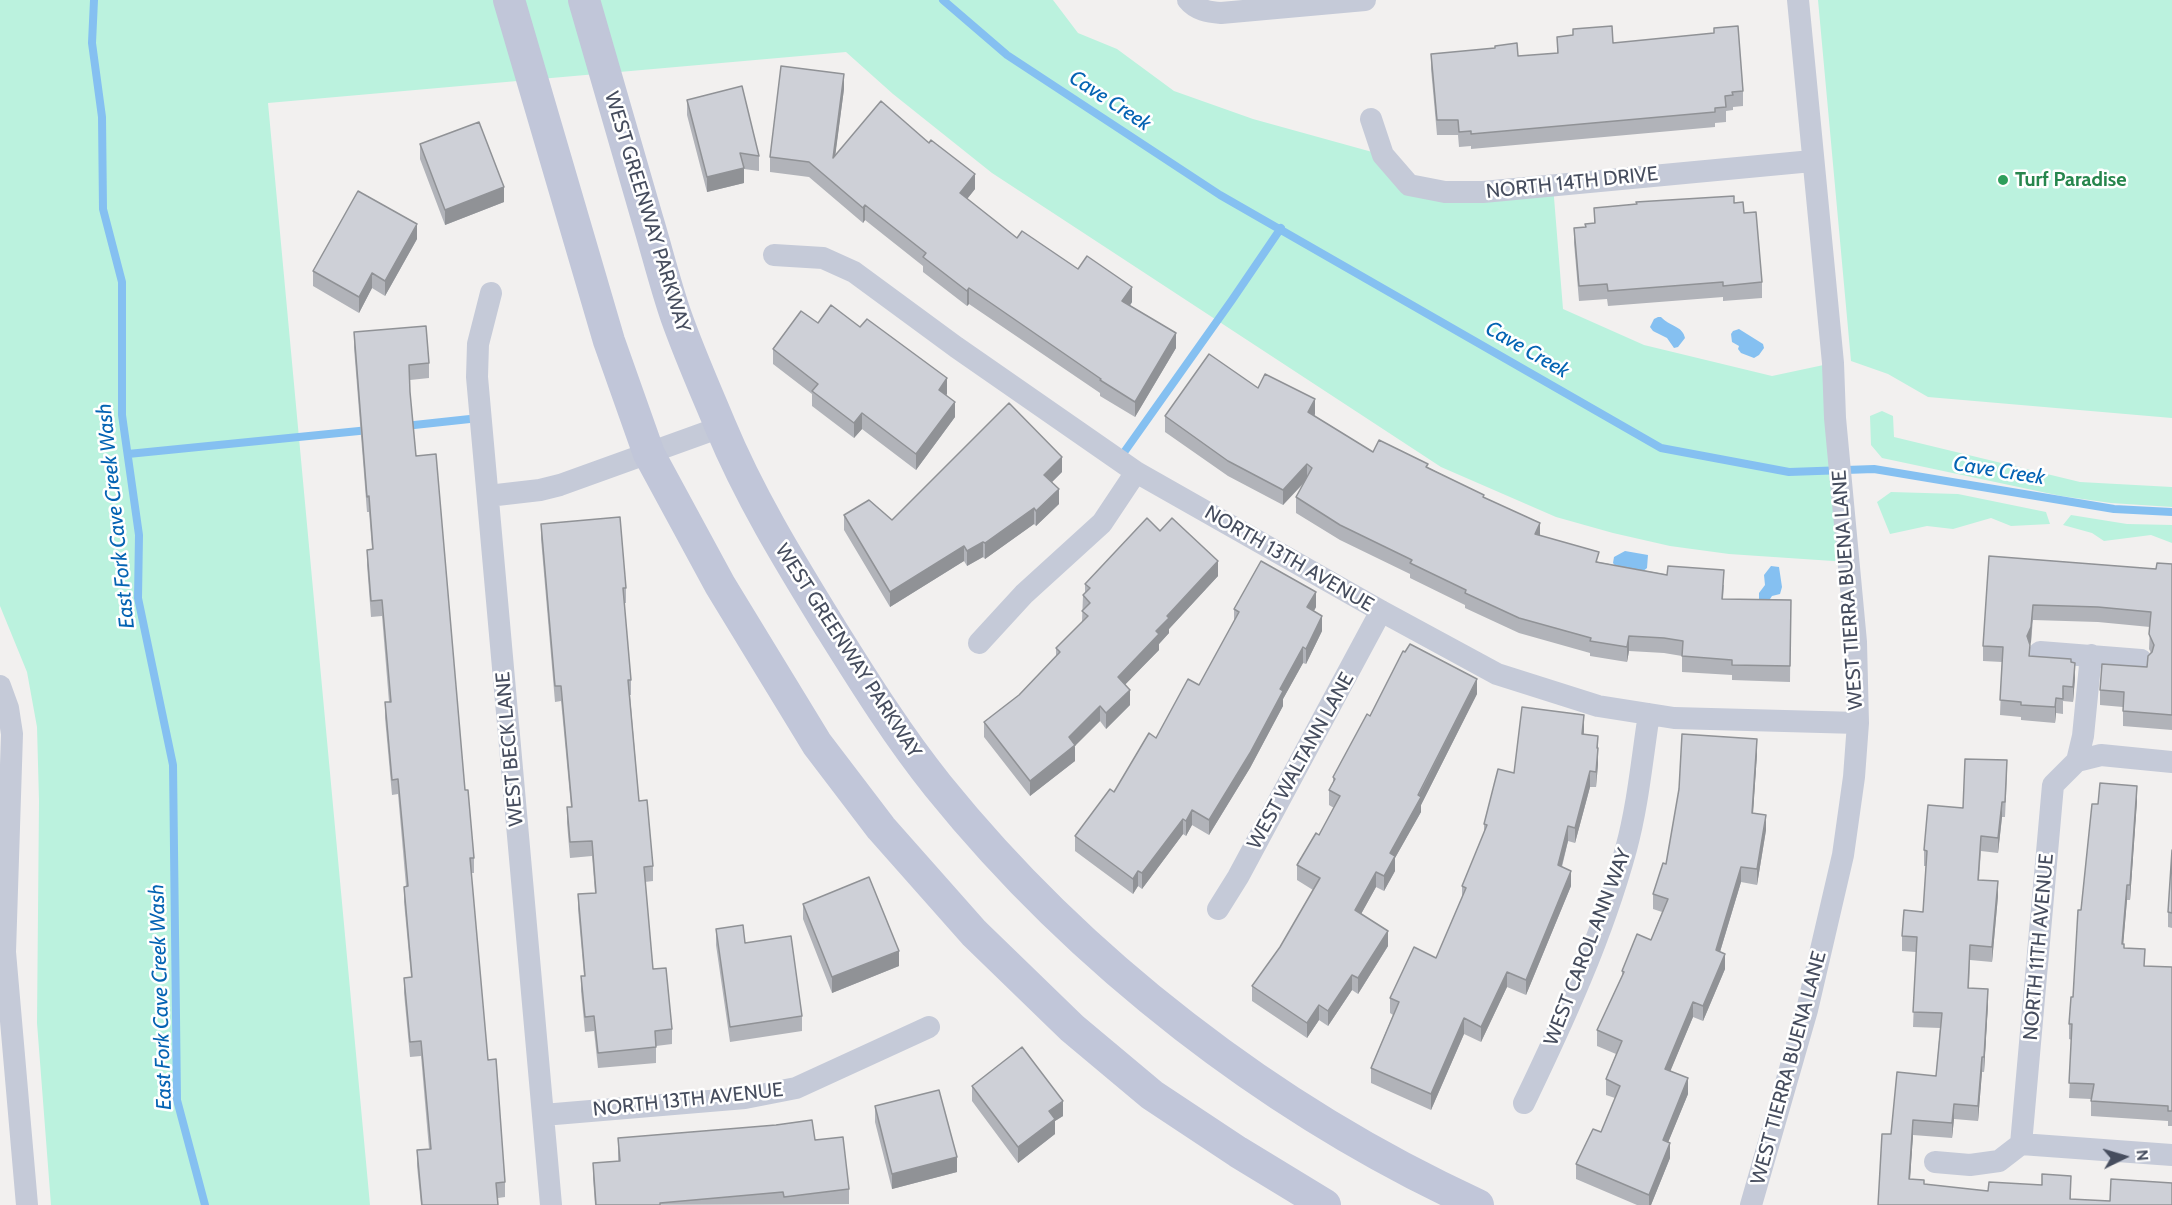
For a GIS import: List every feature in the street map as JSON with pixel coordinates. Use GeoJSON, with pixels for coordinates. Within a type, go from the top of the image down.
{"type":"FeatureCollection","features":[{"type":"Feature","properties":{"kind":"main road"},"geometry":{"type":"LineString","coordinates":[[509,0],[609,341],[649,454],[720,585],[817,744],[880,828],[974,933],[1072,1028],[1152,1095],[1238,1152],[1325,1205]]}},
{"type":"Feature","properties":{"kind":"main road","name":"WEST GREENWAY PARKWAY"},"geometry":{"type":"LineString","coordinates":[[584,0],[675,314],[721,427],[777,543],[880,707],[938,786],[1031,892],[1153,1002],[1216,1050],[1348,1137],[1417,1177],[1478,1205]]}},
{"type":"Feature","properties":{"kind":"street"},"geometry":{"type":"LineString","coordinates":[[1189,1],[1204,11],[1221,13],[1365,0]]}},
{"type":"Feature","properties":{"kind":"street","name":"WEST TIERRA BUENA LANE"},"geometry":{"type":"LineString","coordinates":[[1751,1205],[1807,1010],[1843,855],[1854,777],[1858,723],[1856,642],[1835,418],[1833,363],[1798,0]]}},
{"type":"Feature","properties":{"kind":"street","name":"NORTH 14TH DRIVE"},"geometry":{"type":"LineString","coordinates":[[1371,119],[1383,155],[1409,184],[1445,192],[1483,192],[1812,161]]}},
{"type":"Feature","properties":{"kind":"street","name":"NORTH 13TH AVENUE"},"geometry":{"type":"LineString","coordinates":[[774,255],[823,258],[854,272],[956,347],[1136,472],[1497,674],[1554,694],[1598,706],[1674,718],[1858,723]]}},
{"type":"Feature","properties":{"kind":"street","name":"WEST BECK LANE"},"geometry":{"type":"LineString","coordinates":[[491,293],[478,344],[478,366],[551,1205]]}},
{"type":"Feature","properties":{"kind":"street"},"geometry":{"type":"LineString","coordinates":[[488,496],[540,490],[560,485],[721,427]]}},
{"type":"Feature","properties":{"kind":"street"},"geometry":{"type":"LineString","coordinates":[[979,643],[1024,594],[1102,523],[1136,472]]}},
{"type":"Feature","properties":{"kind":"street","name":"WEST WALTANN LANE"},"geometry":{"type":"LineString","coordinates":[[1218,909],[1238,877],[1381,611]]}},
{"type":"Feature","properties":{"kind":"street"},"geometry":{"type":"LineString","coordinates":[[2040,652],[2141,660]]}},
{"type":"Feature","properties":{"kind":"street"},"geometry":{"type":"LineString","coordinates":[[2091,655],[2083,736],[2077,760],[2101,755],[2172,762]]}},
{"type":"Feature","properties":{"kind":"street"},"geometry":{"type":"LineString","coordinates":[[0,686],[8,708],[12,734],[5,933],[11,1153],[27,1205]]}},
{"type":"Feature","properties":{"kind":"street","name":"WEST CAROL ANN WAY"},"geometry":{"type":"LineString","coordinates":[[1524,1103],[1550,1049],[1588,958],[1623,860],[1638,791],[1649,714]]}},
{"type":"Feature","properties":{"kind":"street","name":"NORTH 11TH AVENUE"},"geometry":{"type":"LineString","coordinates":[[2021,1144],[2053,785],[2077,760]]}},
{"type":"Feature","properties":{"kind":"street","name":"NORTH 13TH AVENUE"},"geometry":{"type":"LineString","coordinates":[[543,1115],[745,1098],[796,1088],[929,1027]]}},
{"type":"Feature","properties":{"kind":"street"},"geometry":{"type":"LineString","coordinates":[[1935,1162],[1970,1165],[1999,1161],[2021,1144],[2172,1155]]}},
{"type":"Feature","properties":{"kind":"green space"},"geometry":{"type":"Polygon","coordinates":[[[0,0],[1053,0],[1078,33],[1117,49],[1174,91],[1253,119],[1383,155],[1409,185],[1553,185],[1563,309],[1644,345],[1772,376],[1833,363],[1848,562],[1729,554],[1670,546],[1613,533],[1556,517],[1441,467],[992,173],[893,94],[846,52],[268,103],[370,1205],[51,1205],[37,1023],[39,801],[37,727],[27,672],[0,606],[0,0]]]}},
{"type":"Feature","properties":{"kind":"green space","name":"Turf Paradise"},"geometry":{"type":"Polygon","coordinates":[[[1818,0],[2172,0],[2172,418],[1928,397],[1888,374],[1851,361],[1818,0]]]}},
{"type":"Feature","properties":{"kind":"green space"},"geometry":{"type":"Polygon","coordinates":[[[1882,411],[1893,416],[1894,437],[2080,482],[2172,487],[2172,507],[2111,503],[2061,496],[1882,458],[1871,445],[1870,416],[1882,411]]]}},
{"type":"Feature","properties":{"kind":"green space"},"geometry":{"type":"Polygon","coordinates":[[[1891,492],[1958,494],[2046,512],[2050,524],[2011,526],[1991,518],[1953,529],[1927,526],[1890,534],[1877,502],[1891,492]]]}},
{"type":"Feature","properties":{"kind":"green space"},"geometry":{"type":"Polygon","coordinates":[[[2071,515],[2127,524],[2172,525],[2172,543],[2151,535],[2104,541],[2092,533],[2063,525],[2071,515]]]}},
{"type":"Feature","properties":{"kind":"water"},"geometry":{"type":"Polygon","coordinates":[[[1658,317],[1679,328],[1684,334],[1685,338],[1678,347],[1674,348],[1667,338],[1650,327],[1654,319],[1658,317]]]}},
{"type":"Feature","properties":{"kind":"water"},"geometry":{"type":"Polygon","coordinates":[[[1739,329],[1763,344],[1764,348],[1759,355],[1754,358],[1741,353],[1739,346],[1732,342],[1731,334],[1739,329]]]}},
{"type":"Feature","properties":{"kind":"water"},"geometry":{"type":"Polygon","coordinates":[[[1625,551],[1648,555],[1647,568],[1642,572],[1625,567],[1617,568],[1613,563],[1614,557],[1625,551]]]}},
{"type":"Feature","properties":{"kind":"water"},"geometry":{"type":"Polygon","coordinates":[[[1771,566],[1779,567],[1782,587],[1780,594],[1772,596],[1768,602],[1763,602],[1759,599],[1759,593],[1765,585],[1764,575],[1771,566]]]}},
{"type":"Feature","properties":{"kind":"building"},"geometry":{"type":"Polygon","coordinates":[[[1612,26],[1613,43],[1714,33],[1714,28],[1738,26],[1743,91],[1732,92],[1733,95],[1725,96],[1726,107],[1715,108],[1715,112],[1471,134],[1471,131],[1459,132],[1458,120],[1437,120],[1431,54],[1495,48],[1495,46],[1517,43],[1518,56],[1558,53],[1557,37],[1573,35],[1573,29],[1612,26]]]}},
{"type":"Feature","properties":{"kind":"building"},"geometry":{"type":"Polygon","coordinates":[[[781,66],[844,74],[833,158],[881,101],[929,143],[931,140],[975,174],[960,193],[1017,238],[1022,231],[1078,269],[1087,256],[1132,287],[1122,301],[1176,333],[1135,402],[969,288],[967,291],[923,257],[926,253],[865,205],[863,208],[809,162],[770,157],[781,66]]]}},
{"type":"Feature","properties":{"kind":"building"},"geometry":{"type":"Polygon","coordinates":[[[742,86],[759,156],[740,153],[744,168],[707,177],[687,100],[742,86]]]}},
{"type":"Feature","properties":{"kind":"building"},"geometry":{"type":"Polygon","coordinates":[[[479,122],[504,187],[445,210],[420,144],[479,122]]]}},
{"type":"Feature","properties":{"kind":"building"},"geometry":{"type":"Polygon","coordinates":[[[358,191],[417,224],[385,281],[372,273],[359,297],[313,271],[358,191]]]}},
{"type":"Feature","properties":{"kind":"building"},"geometry":{"type":"Polygon","coordinates":[[[1734,196],[1734,203],[1743,202],[1744,213],[1756,212],[1762,282],[1723,286],[1723,282],[1608,291],[1607,284],[1579,286],[1574,228],[1586,227],[1585,224],[1595,223],[1594,208],[1637,204],[1636,202],[1734,196]]]}},
{"type":"Feature","properties":{"kind":"building"},"geometry":{"type":"Polygon","coordinates":[[[831,305],[860,327],[867,319],[947,378],[939,390],[955,402],[916,454],[862,413],[854,423],[812,391],[818,384],[773,349],[801,311],[818,323],[831,305]]]}},
{"type":"Feature","properties":{"kind":"building"},"geometry":{"type":"Polygon","coordinates":[[[426,326],[429,363],[409,365],[410,392],[416,456],[436,454],[465,790],[468,790],[474,858],[470,858],[488,1060],[496,1059],[505,1182],[496,1183],[498,1205],[422,1205],[417,1150],[431,1149],[421,1041],[410,1042],[404,978],[412,977],[404,887],[408,886],[398,779],[392,780],[385,702],[391,702],[382,600],[371,601],[367,550],[373,549],[354,332],[426,326]]]}},
{"type":"Feature","properties":{"kind":"building"},"geometry":{"type":"Polygon","coordinates":[[[1209,354],[1258,388],[1265,374],[1315,399],[1308,412],[1373,452],[1379,440],[1428,464],[1426,467],[1540,523],[1535,534],[1599,552],[1596,562],[1667,575],[1668,566],[1724,570],[1722,599],[1791,600],[1790,666],[1732,665],[1732,660],[1682,656],[1683,641],[1664,638],[1629,636],[1627,647],[1590,641],[1591,638],[1519,618],[1465,593],[1466,590],[1410,563],[1412,560],[1340,525],[1296,497],[1312,468],[1307,464],[1283,490],[1228,461],[1165,416],[1209,354]]]}},
{"type":"Feature","properties":{"kind":"building"},"geometry":{"type":"Polygon","coordinates":[[[1009,403],[1062,457],[1044,475],[1059,489],[1036,511],[1034,508],[985,543],[967,551],[964,546],[890,592],[844,515],[869,500],[892,520],[1009,403]]]}},
{"type":"Feature","properties":{"kind":"building"},"geometry":{"type":"Polygon","coordinates":[[[620,517],[631,680],[628,680],[639,801],[647,800],[653,866],[644,867],[653,969],[666,968],[672,1029],[655,1031],[656,1047],[598,1053],[594,1016],[585,1017],[581,976],[585,976],[578,894],[596,893],[592,841],[570,842],[567,807],[572,807],[561,686],[555,686],[541,524],[620,517]]]}},
{"type":"Feature","properties":{"kind":"building"},"geometry":{"type":"Polygon","coordinates":[[[1147,518],[1160,531],[1172,518],[1218,561],[1167,616],[1169,618],[1156,631],[1159,634],[1118,677],[1130,690],[1106,713],[1100,706],[1069,737],[1075,745],[1030,781],[984,722],[1019,695],[1060,652],[1056,648],[1088,616],[1082,611],[1090,603],[1083,595],[1090,588],[1085,584],[1147,518]]]}},
{"type":"Feature","properties":{"kind":"building"},"geometry":{"type":"Polygon","coordinates":[[[1989,556],[2156,569],[2157,563],[2172,564],[2172,715],[2123,711],[2124,692],[2100,690],[2102,664],[2147,667],[2148,656],[2154,645],[2149,634],[2151,612],[2098,607],[2033,605],[2031,627],[2027,636],[2030,645],[2029,656],[2071,659],[2071,662],[2075,663],[2073,687],[2063,686],[2063,699],[2056,698],[2055,707],[2021,705],[2021,702],[2000,700],[2003,647],[1983,646],[1989,556]]]}},
{"type":"Feature","properties":{"kind":"building"},"geometry":{"type":"Polygon","coordinates":[[[1261,561],[1316,592],[1307,607],[1322,616],[1306,649],[1303,647],[1280,689],[1283,691],[1250,753],[1209,820],[1192,810],[1186,821],[1183,819],[1142,873],[1138,871],[1133,879],[1075,836],[1110,789],[1114,792],[1149,733],[1156,738],[1188,679],[1199,685],[1239,612],[1234,609],[1261,561]]]}},
{"type":"Feature","properties":{"kind":"building"},"geometry":{"type":"Polygon","coordinates":[[[1410,644],[1477,679],[1418,795],[1421,797],[1390,853],[1395,856],[1384,876],[1376,872],[1355,910],[1388,931],[1358,978],[1352,975],[1328,1011],[1319,1005],[1307,1023],[1252,986],[1280,947],[1320,878],[1297,865],[1316,833],[1319,835],[1340,796],[1329,790],[1335,779],[1333,777],[1367,714],[1370,716],[1403,651],[1405,652],[1410,644]]]}},
{"type":"Feature","properties":{"kind":"building"},"geometry":{"type":"Polygon","coordinates":[[[1522,707],[1584,715],[1582,734],[1598,736],[1596,772],[1590,771],[1575,828],[1568,826],[1558,865],[1571,871],[1526,980],[1507,972],[1481,1027],[1464,1018],[1431,1094],[1371,1068],[1399,1002],[1390,998],[1414,947],[1436,958],[1466,888],[1462,886],[1487,825],[1484,824],[1498,769],[1514,773],[1522,707]]]}},
{"type":"Feature","properties":{"kind":"building"},"geometry":{"type":"Polygon","coordinates":[[[1682,734],[1757,739],[1752,813],[1766,815],[1757,869],[1741,867],[1716,950],[1725,954],[1703,1006],[1693,1002],[1665,1069],[1688,1078],[1663,1140],[1670,1143],[1649,1195],[1576,1164],[1593,1129],[1601,1132],[1620,1086],[1606,1079],[1622,1041],[1597,1030],[1624,972],[1622,971],[1637,934],[1651,940],[1668,899],[1653,894],[1663,863],[1666,864],[1679,789],[1682,734]]]}},
{"type":"Feature","properties":{"kind":"building"},"geometry":{"type":"Polygon","coordinates":[[[1965,759],[2007,760],[2005,802],[2002,802],[1998,838],[1981,836],[1978,880],[1998,881],[1992,947],[1970,945],[1968,988],[1988,989],[1984,1057],[1982,1057],[1978,1106],[1954,1104],[1952,1123],[1913,1120],[1909,1179],[1924,1180],[1924,1184],[1988,1191],[1989,1182],[2042,1185],[2042,1174],[2071,1176],[2070,1199],[2110,1201],[2111,1179],[2172,1183],[2172,1205],[1878,1205],[1882,1134],[1891,1134],[1897,1072],[1936,1076],[1942,1013],[1913,1012],[1917,937],[1902,936],[1904,910],[1923,912],[1927,851],[1924,850],[1928,805],[1963,808],[1965,759]]]}},
{"type":"Feature","properties":{"kind":"building"},"geometry":{"type":"Polygon","coordinates":[[[2100,783],[2137,786],[2130,885],[2127,885],[2122,944],[2124,948],[2145,949],[2144,966],[2172,967],[2172,1111],[2168,1111],[2168,1106],[2091,1101],[2094,1084],[2069,1083],[2072,1024],[2069,1024],[2071,997],[2073,997],[2078,910],[2081,910],[2092,804],[2098,804],[2100,783]]]}},
{"type":"Feature","properties":{"kind":"building"},"geometry":{"type":"Polygon","coordinates":[[[2172,850],[2172,913],[2168,912],[2172,850]]]}},
{"type":"Feature","properties":{"kind":"building"},"geometry":{"type":"Polygon","coordinates":[[[869,877],[899,951],[832,977],[803,904],[869,877]]]}},
{"type":"Feature","properties":{"kind":"building"},"geometry":{"type":"Polygon","coordinates":[[[743,925],[745,943],[791,936],[802,1016],[730,1027],[716,929],[743,925]]]}},
{"type":"Feature","properties":{"kind":"building"},"geometry":{"type":"Polygon","coordinates":[[[1022,1047],[1063,1101],[1049,1111],[1055,1119],[1018,1147],[972,1086],[1022,1047]]]}},
{"type":"Feature","properties":{"kind":"building"},"geometry":{"type":"Polygon","coordinates":[[[939,1090],[957,1157],[892,1174],[875,1106],[939,1090]]]}},
{"type":"Feature","properties":{"kind":"building"},"geometry":{"type":"Polygon","coordinates":[[[812,1120],[815,1140],[843,1137],[849,1189],[784,1197],[783,1192],[660,1203],[660,1205],[596,1205],[593,1163],[620,1161],[618,1138],[812,1120]]]}},
{"type":"Feature","properties":{"kind":"waterway","name":"East Fork Cave Creek Wash"},"geometry":{"type":"LineString","coordinates":[[94,0],[92,43],[102,117],[103,209],[122,282],[122,415],[139,535],[138,598],[173,765],[177,1100],[205,1205]]}},
{"type":"Feature","properties":{"kind":"waterway","name":"Cave Creek"},"geometry":{"type":"LineString","coordinates":[[943,0],[1007,55],[1220,195],[1661,448],[1789,472],[1874,469],[2114,509],[2172,512]]}},
{"type":"Feature","properties":{"kind":"waterway"},"geometry":{"type":"LineString","coordinates":[[1120,458],[1281,228]]}},
{"type":"Feature","properties":{"kind":"waterway"},"geometry":{"type":"LineString","coordinates":[[405,426],[479,418]]}},
{"type":"Feature","properties":{"kind":"waterway"},"geometry":{"type":"LineString","coordinates":[[128,454],[369,430]]}},
{"type":"Feature","properties":{"kind":"place","name":"Turf Paradise"},"geometry":{"type":"Point","coordinates":[2003,180]}}]}
